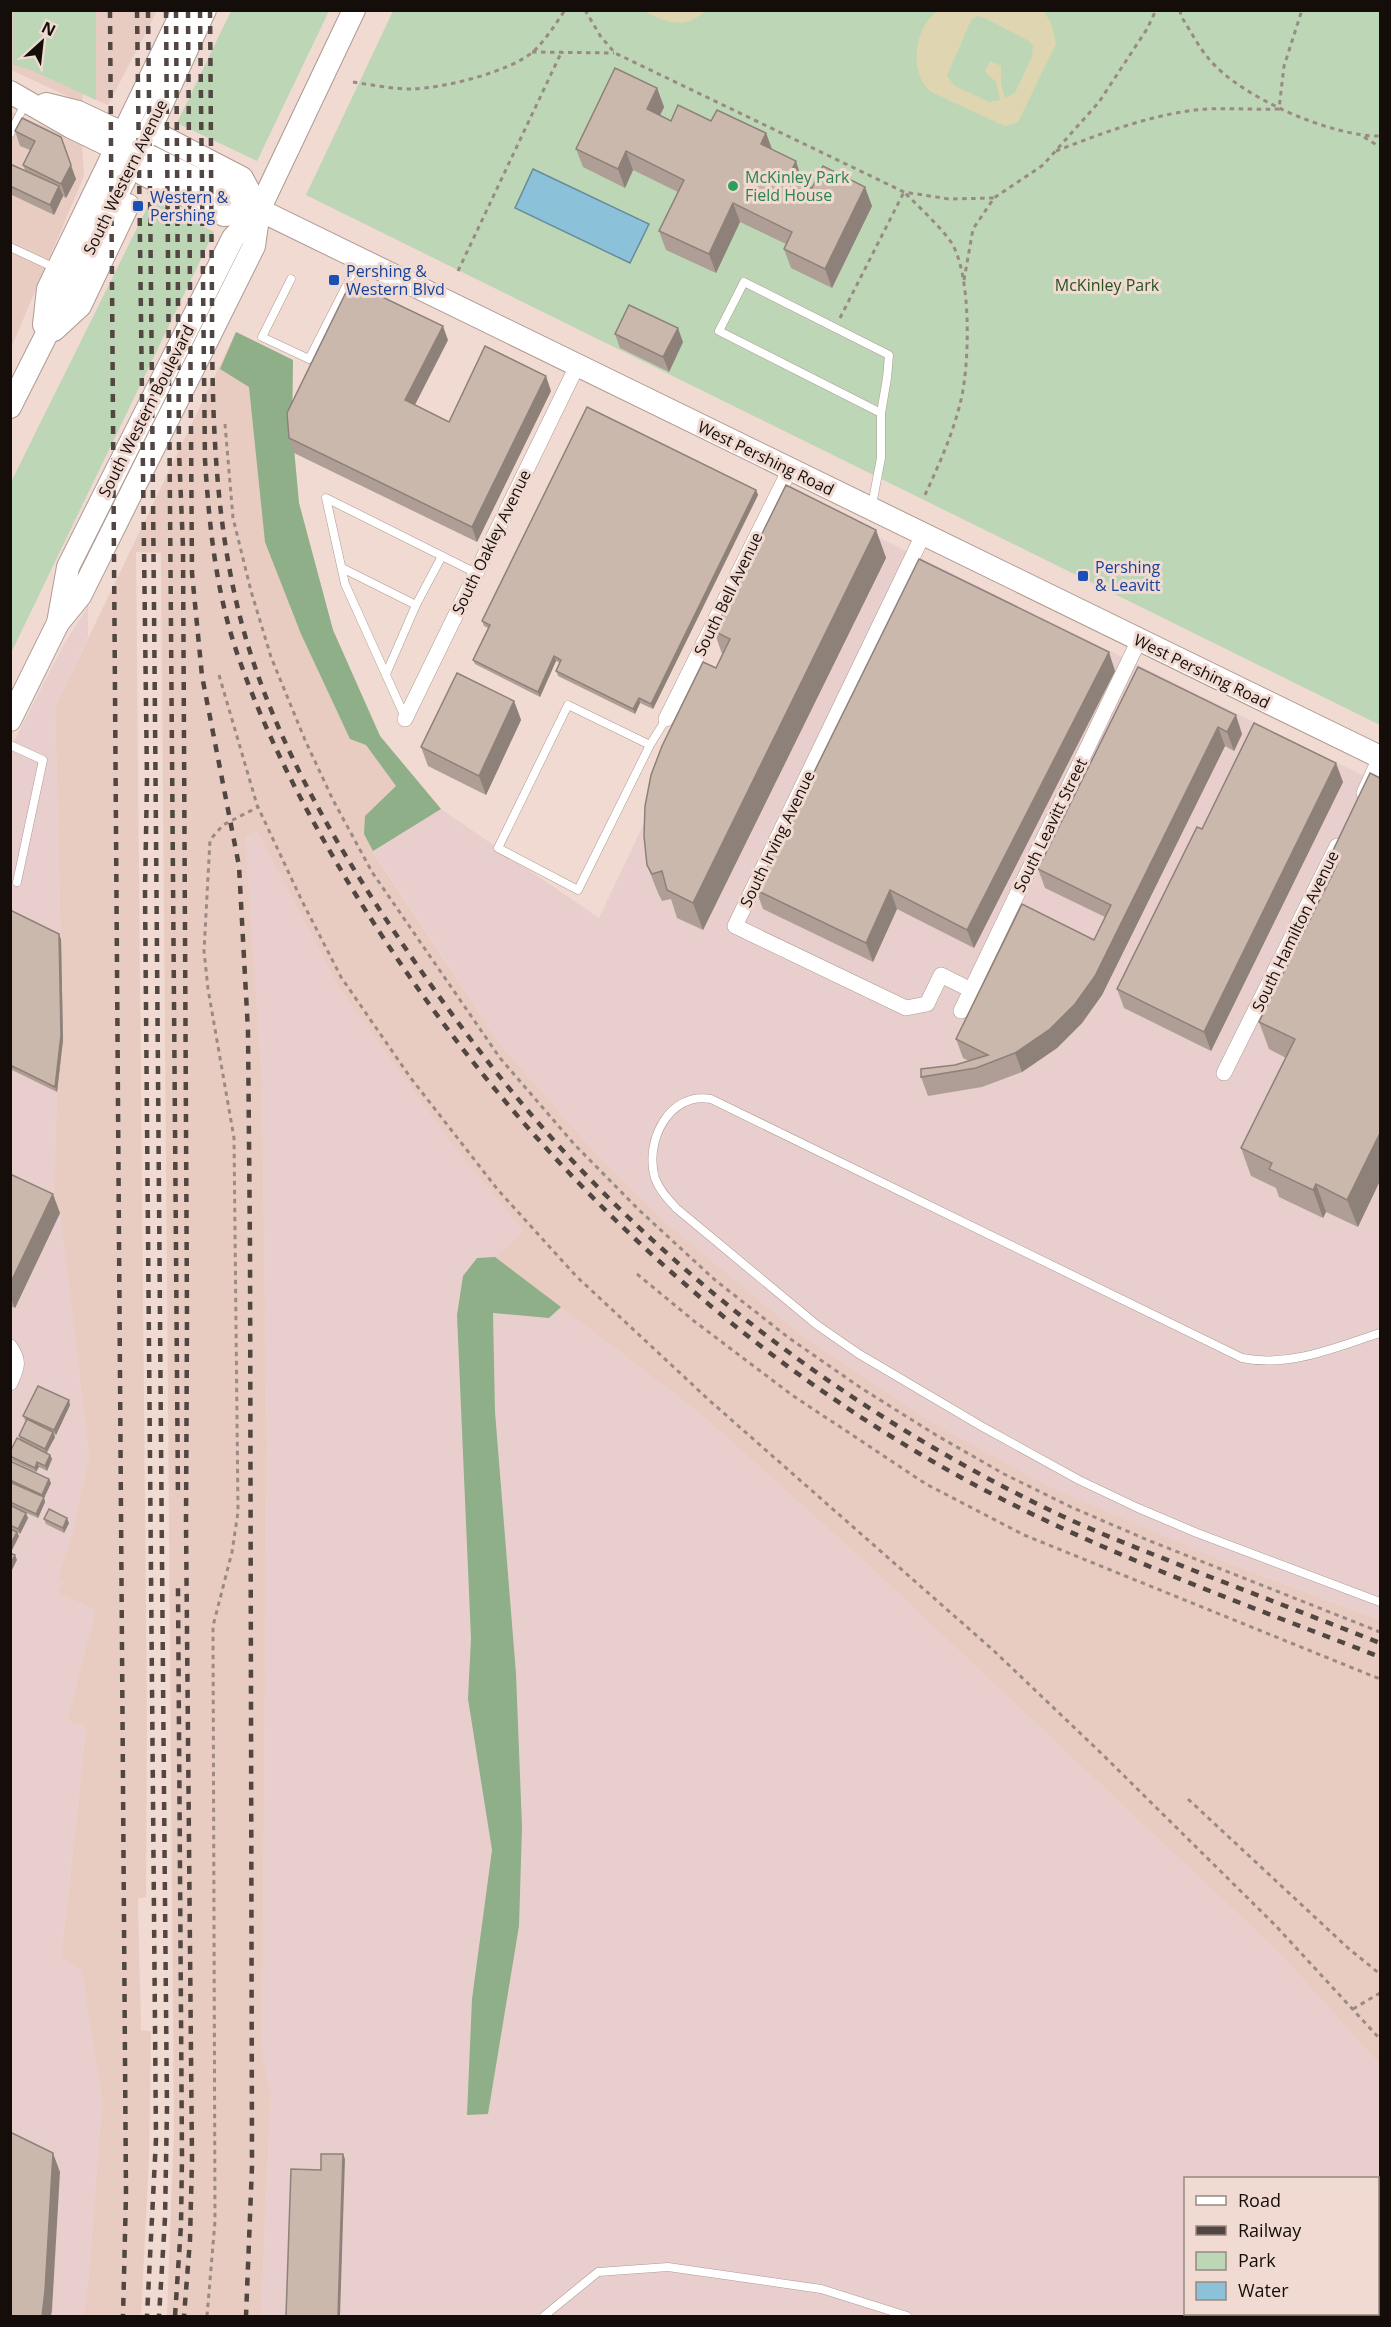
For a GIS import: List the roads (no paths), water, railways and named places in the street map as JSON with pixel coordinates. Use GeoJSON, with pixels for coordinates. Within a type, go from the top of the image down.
{"type":"FeatureCollection","features":[{"type":"Feature","properties":{"kind":"main road","name":"South Western Avenue"},"geometry":{"type":"LineString","coordinates":[[42,342],[80,306],[139,150],[183,10]]}},
{"type":"Feature","properties":{"kind":"main road","name":"South Western Avenue"},"geometry":{"type":"LineString","coordinates":[[139,150],[205,10]]}},
{"type":"Feature","properties":{"kind":"main road","name":"South Western Avenue"},"geometry":{"type":"LineString","coordinates":[[10,407],[42,342],[66,274],[222,10]]}},
{"type":"Feature","properties":{"kind":"main road","name":"South Western Boulevard"},"geometry":{"type":"LineString","coordinates":[[10,720],[58,623],[80,596],[254,246],[259,210],[354,10]]}},
{"type":"Feature","properties":{"kind":"main road"},"geometry":{"type":"LineString","coordinates":[[19,96],[71,127],[139,150],[242,178],[259,210],[224,215],[139,150]]}},
{"type":"Feature","properties":{"kind":"main road","name":"West Pershing Road"},"geometry":{"type":"LineString","coordinates":[[259,210],[1380,757]]}},
{"type":"Feature","properties":{"kind":"street","name":"South Oakley Avenue"},"geometry":{"type":"LineString","coordinates":[[405,719],[577,366]]}},
{"type":"Feature","properties":{"kind":"street","name":"South Bell Avenue"},"geometry":{"type":"LineString","coordinates":[[666,719],[790,469]]}},
{"type":"Feature","properties":{"kind":"street","name":"South Irving Avenue"},"geometry":{"type":"LineString","coordinates":[[923,535],[735,926],[906,1008],[927,1005],[941,975],[971,990]]}},
{"type":"Feature","properties":{"kind":"street","name":"South Leavitt Street"},"geometry":{"type":"LineString","coordinates":[[961,1011],[1139,640]]}},
{"type":"Feature","properties":{"kind":"street"},"geometry":{"type":"LineString","coordinates":[[1358,804],[1380,757]]}},
{"type":"Feature","properties":{"kind":"street","name":"South Hamilton Avenue"},"geometry":{"type":"LineString","coordinates":[[1224,1073],[1345,831]]}},
{"type":"Feature","properties":{"kind":"street"},"geometry":{"type":"LineString","coordinates":[[10,1383],[16,1371],[14,1351]]}},
{"type":"Feature","properties":{"kind":"lane"},"geometry":{"type":"LineString","coordinates":[[10,134],[19,96]]}},
{"type":"Feature","properties":{"kind":"lane"},"geometry":{"type":"LineString","coordinates":[[10,247],[66,274]]}},
{"type":"Feature","properties":{"kind":"lane"},"geometry":{"type":"LineString","coordinates":[[291,279],[262,337],[309,359],[359,260]]}},
{"type":"Feature","properties":{"kind":"lane"},"geometry":{"type":"LineString","coordinates":[[871,509],[881,458],[880,413],[888,378],[889,355],[744,282],[719,331],[880,413]]}},
{"type":"Feature","properties":{"kind":"lane"},"geometry":{"type":"LineString","coordinates":[[405,719],[345,584],[326,498],[476,573]]}},
{"type":"Feature","properties":{"kind":"lane"},"geometry":{"type":"LineString","coordinates":[[386,674],[416,605],[442,556]]}},
{"type":"Feature","properties":{"kind":"lane"},"geometry":{"type":"LineString","coordinates":[[342,568],[416,605]]}},
{"type":"Feature","properties":{"kind":"lane"},"geometry":{"type":"LineString","coordinates":[[650,745],[568,705],[498,848],[578,890],[650,745],[666,719]]}},
{"type":"Feature","properties":{"kind":"lane"},"geometry":{"type":"LineString","coordinates":[[10,745],[43,760],[16,882]]}},
{"type":"Feature","properties":{"kind":"lane"},"geometry":{"type":"LineString","coordinates":[[1380,1334],[1318,1352],[1272,1362],[1242,1358],[711,1099],[694,1098],[677,1104],[663,1122],[655,1144],[653,1167],[655,1179],[676,1209],[817,1325],[860,1354],[981,1426],[1089,1485],[1197,1533],[1380,1602]]}},
{"type":"Feature","properties":{"kind":"lane"},"geometry":{"type":"LineString","coordinates":[[544,2316],[598,2271],[669,2267],[821,2289],[908,2316]]}},
{"type":"Feature","properties":{"kind":"water"},"geometry":{"type":"Polygon","coordinates":[[[533,169],[649,224],[630,263],[515,208],[533,169]]]}},
{"type":"Feature","properties":{"kind":"railway"},"geometry":{"type":"LineString","coordinates":[[110,10],[126,2194],[123,2316]]}},
{"type":"Feature","properties":{"kind":"railway"},"geometry":{"type":"LineString","coordinates":[[137,10],[147,779],[145,892],[156,2139],[147,2316]]}},
{"type":"Feature","properties":{"kind":"railway"},"geometry":{"type":"LineString","coordinates":[[148,10],[167,2108],[165,2218],[159,2316]]}},
{"type":"Feature","properties":{"kind":"railway"},"geometry":{"type":"LineString","coordinates":[[166,10],[178,1498]]}},
{"type":"Feature","properties":{"kind":"railway"},"geometry":{"type":"LineString","coordinates":[[176,10],[179,452],[183,547],[186,1524],[192,2159],[190,2240],[184,2316]]}},
{"type":"Feature","properties":{"kind":"railway"},"geometry":{"type":"LineString","coordinates":[[188,10],[192,573],[202,676],[239,866],[248,1031],[252,2166],[246,2316]]}},
{"type":"Feature","properties":{"kind":"railway"},"geometry":{"type":"LineString","coordinates":[[200,10],[205,460],[211,530],[222,599],[245,675],[283,763],[345,877],[402,965],[464,1050],[530,1130],[601,1206],[677,1277],[758,1344],[843,1405],[932,1461],[1040,1518],[1152,1568],[1380,1657]]}},
{"type":"Feature","properties":{"kind":"railway"},"geometry":{"type":"LineString","coordinates":[[210,10],[213,410],[222,522],[235,596],[247,644],[263,690],[304,782],[380,911],[428,982],[471,1040],[539,1123],[639,1228],[751,1323],[870,1409],[997,1483],[1062,1516],[1144,1551],[1380,1643]]}},
{"type":"Feature","properties":{"kind":"railway"},"geometry":{"type":"LineString","coordinates":[[175,2316],[181,2225],[182,2157],[178,1588]]}},
{"type":"Feature","properties":{"kind":"place","name":"McKinley Park Field House"},"geometry":{"type":"Point","coordinates":[733,186]}},
{"type":"Feature","properties":{"kind":"place","name":"Western & Pershing"},"geometry":{"type":"Point","coordinates":[138,206]}},
{"type":"Feature","properties":{"kind":"place","name":"Pershing & Western Blvd"},"geometry":{"type":"Point","coordinates":[334,280]}},
{"type":"Feature","properties":{"kind":"place","name":"Pershing & Leavitt"},"geometry":{"type":"Point","coordinates":[1083,576]}},
{"type":"Feature","properties":{"kind":"park label","name":"McKinley Park"},"geometry":{"type":"Point","coordinates":[1107,285]}}]}
